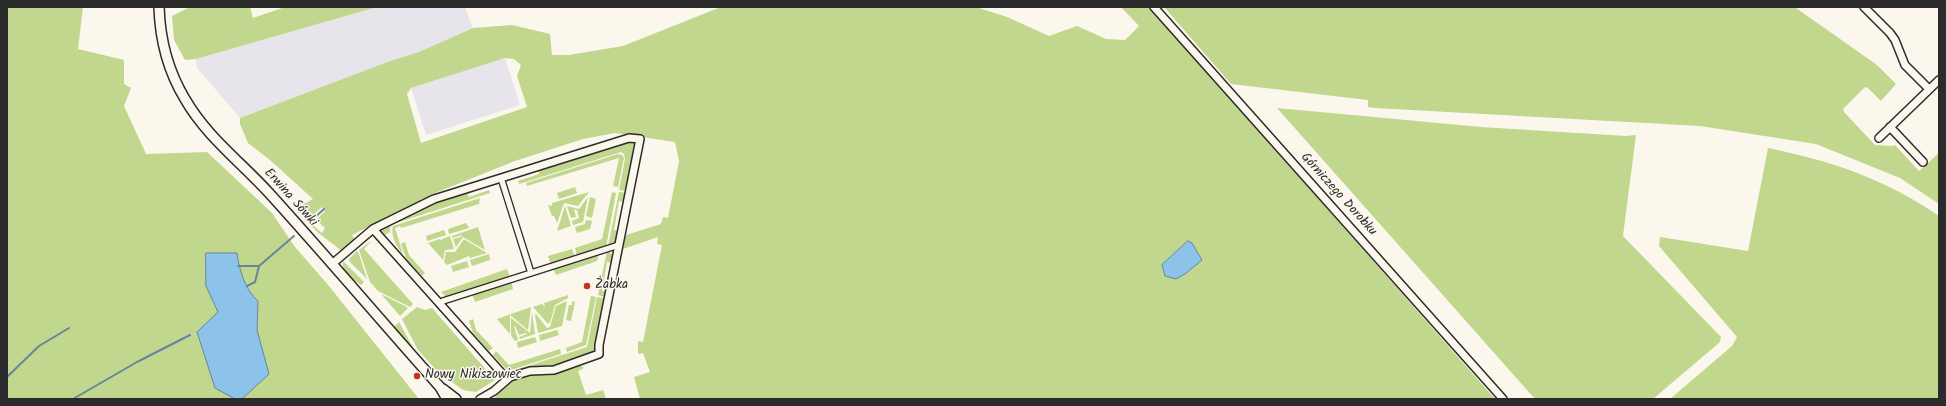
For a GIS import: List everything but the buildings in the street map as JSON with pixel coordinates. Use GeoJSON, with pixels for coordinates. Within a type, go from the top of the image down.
{"type":"FeatureCollection","features":[{"type":"Feature","properties":{"kind":"street","name":"Erwina Sówki"},"geometry":{"type":"LineString","coordinates":[[159,7],[162,38],[168,62],[177,85],[190,107],[209,131],[270,195],[332,264],[440,387],[447,399]]}},
{"type":"Feature","properties":{"kind":"street","name":"Górniczego Dorobku"},"geometry":{"type":"LineString","coordinates":[[1154,7],[1503,399]]}},
{"type":"Feature","properties":{"kind":"street"},"geometry":{"type":"LineString","coordinates":[[1864,7],[1887,29],[1895,40],[1905,64],[1929,90]]}},
{"type":"Feature","properties":{"kind":"street"},"geometry":{"type":"LineString","coordinates":[[1879,138],[1939,80]]}},
{"type":"Feature","properties":{"kind":"street"},"geometry":{"type":"LineString","coordinates":[[1890,127],[1923,162]]}},
{"type":"Feature","properties":{"kind":"street"},"geometry":{"type":"LineString","coordinates":[[332,264],[373,229],[434,199],[629,138],[640,139],[599,345],[600,354],[554,370],[530,371],[507,379],[480,399]]}},
{"type":"Feature","properties":{"kind":"street"},"geometry":{"type":"LineString","coordinates":[[501,178],[532,273]]}},
{"type":"Feature","properties":{"kind":"street"},"geometry":{"type":"LineString","coordinates":[[373,229],[507,379]]}},
{"type":"Feature","properties":{"kind":"street"},"geometry":{"type":"LineString","coordinates":[[440,304],[443,301],[619,245]]}},
{"type":"Feature","properties":{"kind":"street","name":"Erwina Sówki"},"geometry":{"type":"LineString","coordinates":[[440,387],[456,399]]}},
{"type":"Feature","properties":{"kind":"street"},"geometry":{"type":"LineString","coordinates":[[489,399],[494,390]]}},
{"type":"Feature","properties":{"kind":"shaded area"},"geometry":{"type":"Polygon","coordinates":[[[377,7],[465,7],[473,28],[419,52],[390,61],[240,118],[197,68],[196,59],[377,7]]]}},
{"type":"Feature","properties":{"kind":"shaded area"},"geometry":{"type":"Polygon","coordinates":[[[505,58],[520,105],[426,135],[411,88],[505,58]]]}},
{"type":"Feature","properties":{"kind":"green space"},"geometry":{"type":"Polygon","coordinates":[[[7,7],[83,7],[78,49],[124,60],[124,84],[131,88],[124,106],[146,154],[207,152],[272,213],[295,247],[329,286],[419,399],[7,399],[7,7]]]}},
{"type":"Feature","properties":{"kind":"green space"},"geometry":{"type":"Polygon","coordinates":[[[190,7],[250,7],[253,18],[285,7],[377,7],[196,59],[185,60],[174,40],[172,16],[190,7]]]}},
{"type":"Feature","properties":{"kind":"green space"},"geometry":{"type":"Polygon","coordinates":[[[721,7],[976,7],[1007,17],[1049,36],[1077,26],[1106,39],[1125,40],[1139,26],[1121,7],[1149,7],[1495,399],[640,399],[634,377],[650,372],[643,353],[638,354],[638,341],[643,342],[662,245],[657,244],[658,237],[623,249],[626,235],[661,224],[663,217],[668,218],[679,161],[675,142],[615,133],[583,139],[515,161],[435,193],[352,235],[355,240],[342,251],[317,232],[297,210],[298,209],[322,233],[325,228],[316,220],[325,211],[322,207],[312,216],[302,205],[313,199],[270,160],[248,143],[240,124],[240,118],[390,61],[419,52],[473,28],[512,25],[550,34],[552,55],[569,55],[623,46],[721,7]],[[505,58],[411,88],[407,94],[421,143],[527,107],[517,76],[521,65],[514,59],[505,58]]]}},
{"type":"Feature","properties":{"kind":"green space"},"geometry":{"type":"Polygon","coordinates":[[[1164,7],[1796,8],[1877,65],[1896,84],[1881,101],[1868,88],[1865,87],[1843,109],[1844,112],[1875,145],[1895,145],[1919,171],[1939,153],[1939,204],[1900,178],[1816,144],[1700,126],[1375,108],[1368,107],[1368,100],[1231,84],[1164,7]]]}},
{"type":"Feature","properties":{"kind":"green space"},"geometry":{"type":"Polygon","coordinates":[[[1277,108],[1481,127],[1626,136],[1636,135],[1623,236],[1721,337],[1720,342],[1653,399],[1535,399],[1277,108]]]}},
{"type":"Feature","properties":{"kind":"green space"},"geometry":{"type":"Polygon","coordinates":[[[628,141],[633,141],[636,146],[627,191],[619,190],[625,159],[624,154],[621,152],[519,184],[518,181],[539,174],[538,169],[628,141]]]}},
{"type":"Feature","properties":{"kind":"green space"},"geometry":{"type":"Polygon","coordinates":[[[1768,148],[1836,165],[1857,173],[1919,203],[1939,216],[1939,399],[1670,399],[1732,346],[1737,337],[1659,246],[1660,237],[1748,251],[1768,148]]]}},
{"type":"Feature","properties":{"kind":"green space"},"geometry":{"type":"Polygon","coordinates":[[[618,154],[622,155],[624,158],[618,187],[613,186],[619,158],[527,186],[526,183],[618,154]]]}},
{"type":"Feature","properties":{"kind":"green space"},"geometry":{"type":"Polygon","coordinates":[[[575,187],[577,193],[559,199],[557,193],[575,187]]]}},
{"type":"Feature","properties":{"kind":"green space"},"geometry":{"type":"Polygon","coordinates":[[[489,190],[490,193],[393,224],[390,227],[390,232],[383,236],[381,234],[381,228],[431,204],[467,192],[469,197],[489,190]]]}},
{"type":"Feature","properties":{"kind":"green space"},"geometry":{"type":"Polygon","coordinates":[[[589,192],[578,206],[564,203],[557,223],[554,216],[552,216],[548,205],[552,206],[552,203],[589,192]]]}},
{"type":"Feature","properties":{"kind":"green space"},"geometry":{"type":"Polygon","coordinates":[[[612,192],[616,193],[606,247],[577,256],[575,248],[602,239],[612,192]]]}},
{"type":"Feature","properties":{"kind":"green space"},"geometry":{"type":"Polygon","coordinates":[[[619,192],[626,193],[625,202],[619,201],[614,230],[619,231],[616,243],[608,246],[619,192]]]}},
{"type":"Feature","properties":{"kind":"green space"},"geometry":{"type":"Polygon","coordinates":[[[588,197],[583,222],[573,225],[572,221],[579,218],[577,210],[574,209],[576,217],[571,218],[567,206],[579,209],[588,197]]]}},
{"type":"Feature","properties":{"kind":"green space"},"geometry":{"type":"Polygon","coordinates":[[[590,197],[596,199],[592,218],[586,216],[590,197]]]}},
{"type":"Feature","properties":{"kind":"green space"},"geometry":{"type":"Polygon","coordinates":[[[480,198],[479,204],[401,228],[400,226],[395,228],[403,254],[396,245],[392,233],[393,226],[480,198]]]}},
{"type":"Feature","properties":{"kind":"green space"},"geometry":{"type":"Polygon","coordinates":[[[565,206],[571,226],[557,231],[565,206]]]}},
{"type":"Feature","properties":{"kind":"green space"},"geometry":{"type":"Polygon","coordinates":[[[586,220],[592,221],[590,229],[577,233],[575,227],[585,224],[586,220]]]}},
{"type":"Feature","properties":{"kind":"green space"},"geometry":{"type":"Polygon","coordinates":[[[466,223],[469,228],[449,234],[448,229],[466,223]]]}},
{"type":"Feature","properties":{"kind":"green space"},"geometry":{"type":"Polygon","coordinates":[[[478,227],[485,250],[463,237],[456,247],[453,239],[461,237],[462,235],[452,238],[452,236],[478,227]]]}},
{"type":"Feature","properties":{"kind":"green space"},"geometry":{"type":"Polygon","coordinates":[[[444,230],[446,235],[427,241],[426,236],[444,230]]]}},
{"type":"Feature","properties":{"kind":"green space"},"geometry":{"type":"Polygon","coordinates":[[[450,236],[454,249],[445,250],[443,260],[428,243],[440,239],[441,241],[442,239],[450,236]]]}},
{"type":"Feature","properties":{"kind":"green space"},"geometry":{"type":"Polygon","coordinates":[[[464,239],[487,253],[470,258],[469,256],[447,265],[444,262],[446,252],[455,252],[464,239]]]}},
{"type":"Feature","properties":{"kind":"green space"},"geometry":{"type":"Polygon","coordinates":[[[371,241],[364,249],[413,304],[410,307],[378,291],[370,282],[359,250],[371,241]]]}},
{"type":"Feature","properties":{"kind":"green space"},"geometry":{"type":"Polygon","coordinates":[[[405,242],[409,255],[425,273],[422,276],[406,258],[401,244],[405,242]]]}},
{"type":"Feature","properties":{"kind":"green space"},"geometry":{"type":"Polygon","coordinates":[[[572,249],[575,257],[551,264],[548,256],[572,249]]]}},
{"type":"Feature","properties":{"kind":"green space"},"geometry":{"type":"Polygon","coordinates":[[[357,251],[359,254],[367,279],[349,261],[357,251]]]}},
{"type":"Feature","properties":{"kind":"green space"},"geometry":{"type":"Polygon","coordinates":[[[607,251],[612,256],[613,263],[607,262],[602,291],[607,292],[606,297],[598,295],[607,251]]]}},
{"type":"Feature","properties":{"kind":"green space"},"geometry":{"type":"Polygon","coordinates":[[[599,253],[597,261],[556,275],[553,268],[599,253]]]}},
{"type":"Feature","properties":{"kind":"green space"},"geometry":{"type":"Polygon","coordinates":[[[489,254],[490,260],[472,266],[470,260],[489,254]]]}},
{"type":"Feature","properties":{"kind":"green space"},"geometry":{"type":"Polygon","coordinates":[[[343,261],[364,282],[361,285],[351,278],[346,272],[343,261]]]}},
{"type":"Feature","properties":{"kind":"green space"},"geometry":{"type":"Polygon","coordinates":[[[467,261],[469,267],[453,272],[451,266],[467,261]]]}},
{"type":"Feature","properties":{"kind":"green space"},"geometry":{"type":"Polygon","coordinates":[[[507,269],[510,277],[446,297],[441,292],[507,269]]]}},
{"type":"Feature","properties":{"kind":"green space"},"geometry":{"type":"Polygon","coordinates":[[[511,281],[513,289],[475,302],[472,294],[511,281]]]}},
{"type":"Feature","properties":{"kind":"green space"},"geometry":{"type":"Polygon","coordinates":[[[381,294],[405,306],[408,308],[400,316],[381,294]]]}},
{"type":"Feature","properties":{"kind":"green space"},"geometry":{"type":"Polygon","coordinates":[[[568,295],[568,298],[555,305],[550,323],[548,322],[549,325],[533,307],[542,304],[545,307],[544,303],[568,295]]]}},
{"type":"Feature","properties":{"kind":"green space"},"geometry":{"type":"Polygon","coordinates":[[[591,296],[596,297],[586,345],[567,352],[566,348],[582,342],[591,296]]]}},
{"type":"Feature","properties":{"kind":"green space"},"geometry":{"type":"Polygon","coordinates":[[[597,297],[606,299],[595,352],[553,368],[507,374],[505,372],[587,347],[597,297]]]}},
{"type":"Feature","properties":{"kind":"green space"},"geometry":{"type":"Polygon","coordinates":[[[567,301],[562,326],[538,333],[535,315],[536,314],[547,328],[550,327],[556,306],[567,301]]]}},
{"type":"Feature","properties":{"kind":"green space"},"geometry":{"type":"Polygon","coordinates":[[[572,301],[575,302],[571,321],[566,320],[569,305],[572,305],[572,301]]]}},
{"type":"Feature","properties":{"kind":"green space"},"geometry":{"type":"Polygon","coordinates":[[[417,307],[425,310],[432,308],[495,380],[476,392],[463,390],[437,371],[418,350],[402,319],[417,307]]]}},
{"type":"Feature","properties":{"kind":"green space"},"geometry":{"type":"Polygon","coordinates":[[[531,307],[528,330],[510,315],[510,334],[497,319],[531,307]]]}},
{"type":"Feature","properties":{"kind":"green space"},"geometry":{"type":"Polygon","coordinates":[[[532,312],[535,334],[520,339],[519,337],[527,334],[519,335],[514,326],[518,340],[515,341],[511,336],[511,318],[530,333],[532,312]]]}},
{"type":"Feature","properties":{"kind":"green space"},"geometry":{"type":"Polygon","coordinates":[[[473,319],[476,330],[493,348],[489,351],[473,333],[469,321],[473,319]]]}},
{"type":"Feature","properties":{"kind":"green space"},"geometry":{"type":"Polygon","coordinates":[[[399,322],[416,353],[394,327],[399,322]]]}},
{"type":"Feature","properties":{"kind":"green space"},"geometry":{"type":"Polygon","coordinates":[[[557,330],[559,335],[540,341],[539,335],[557,330]]]}},
{"type":"Feature","properties":{"kind":"green space"},"geometry":{"type":"Polygon","coordinates":[[[535,337],[537,342],[518,348],[517,342],[535,337]]]}},
{"type":"Feature","properties":{"kind":"green space"},"geometry":{"type":"Polygon","coordinates":[[[560,349],[561,354],[508,371],[493,355],[496,351],[509,365],[560,349]]]}},
{"type":"Feature","properties":{"kind":"green space"},"geometry":{"type":"Polygon","coordinates":[[[580,365],[584,368],[578,371],[586,395],[603,390],[606,399],[493,399],[512,379],[533,374],[548,374],[580,365]]]}},
{"type":"Feature","properties":{"kind":"water"},"geometry":{"type":"Polygon","coordinates":[[[1188,241],[1192,243],[1202,260],[1185,274],[1176,279],[1165,276],[1162,265],[1188,241]]]}},
{"type":"Feature","properties":{"kind":"water"},"geometry":{"type":"Polygon","coordinates":[[[206,253],[237,253],[243,279],[253,296],[258,301],[257,330],[269,374],[242,399],[235,399],[215,388],[197,332],[218,312],[206,286],[206,253]]]}},
{"type":"Feature","properties":{"kind":"waterway"},"geometry":{"type":"LineString","coordinates":[[314,218],[324,209]]}},
{"type":"Feature","properties":{"kind":"waterway"},"geometry":{"type":"LineString","coordinates":[[247,286],[255,282],[259,266],[294,236]]}},
{"type":"Feature","properties":{"kind":"waterway"},"geometry":{"type":"LineString","coordinates":[[238,266],[259,266]]}},
{"type":"Feature","properties":{"kind":"waterway"},"geometry":{"type":"LineString","coordinates":[[7,377],[39,346],[69,328]]}},
{"type":"Feature","properties":{"kind":"waterway"},"geometry":{"type":"LineString","coordinates":[[73,399],[137,362],[190,335]]}},
{"type":"Feature","properties":{"kind":"place","name":"Żabka"},"geometry":{"type":"Point","coordinates":[587,286]}},
{"type":"Feature","properties":{"kind":"place","name":"Nowy Nikiszowiec"},"geometry":{"type":"Point","coordinates":[417,376]}}]}
